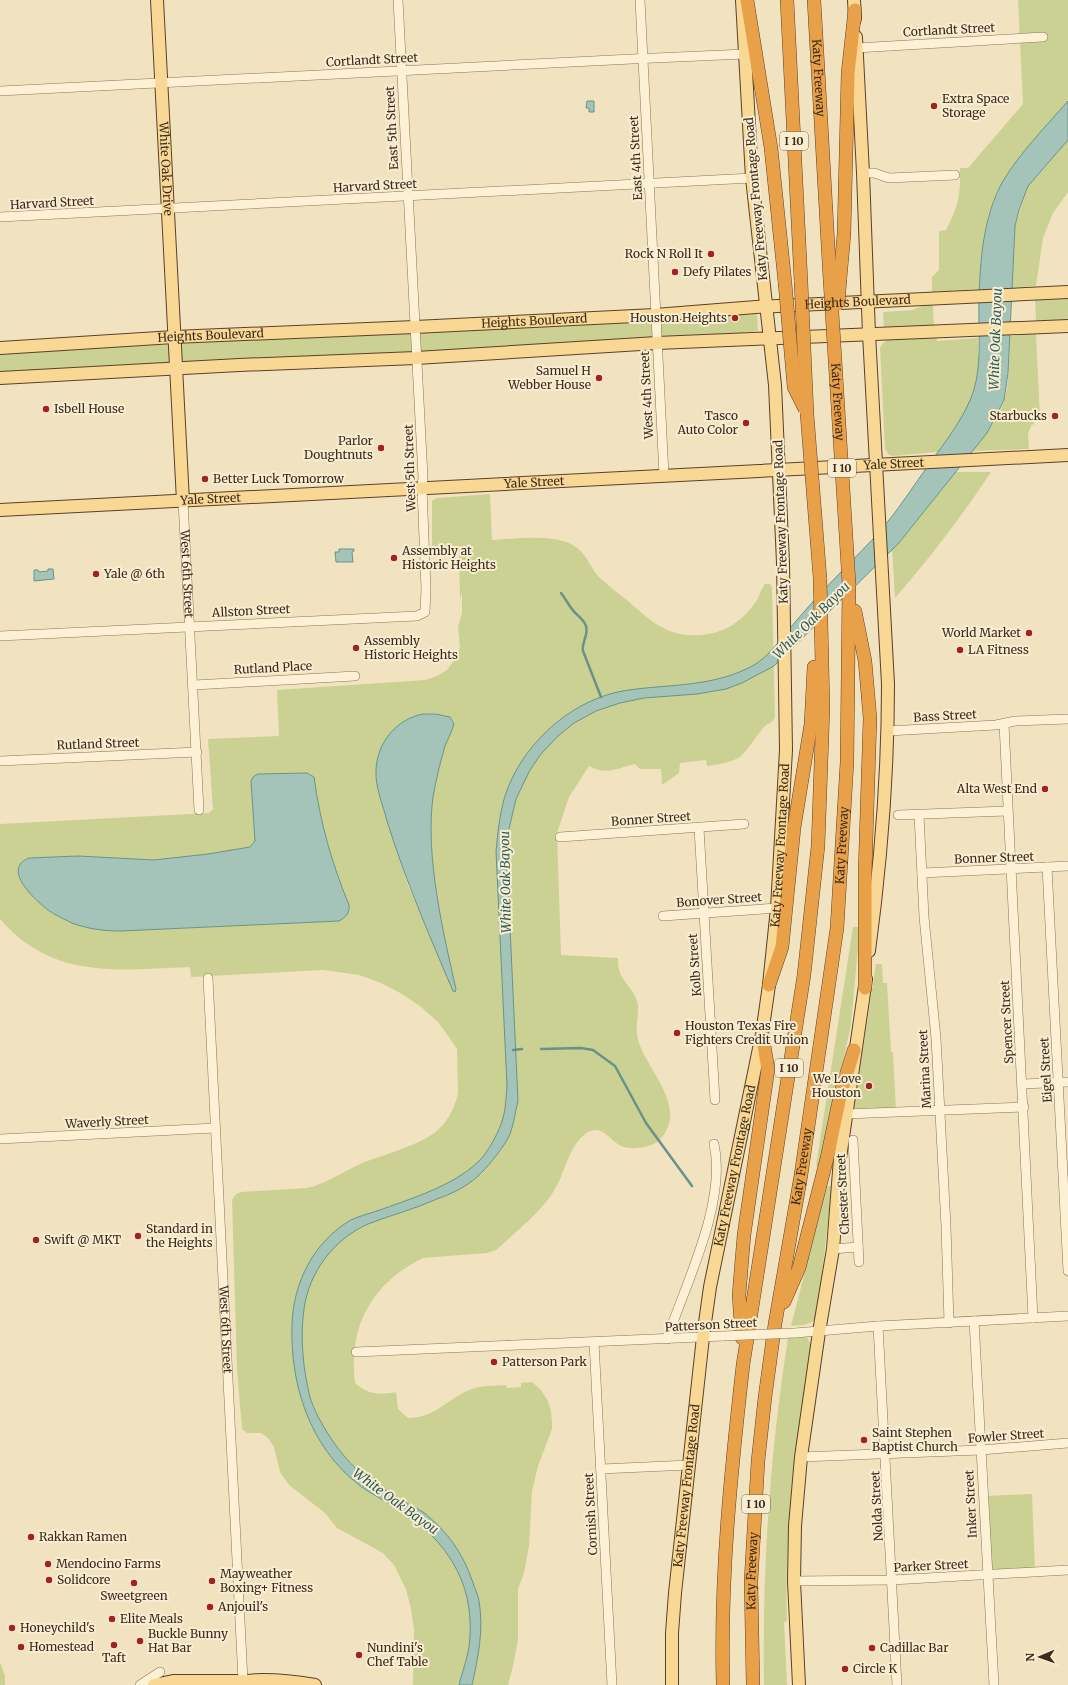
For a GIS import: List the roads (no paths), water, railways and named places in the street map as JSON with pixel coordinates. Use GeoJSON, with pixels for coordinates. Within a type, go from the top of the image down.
{"type":"FeatureCollection","features":[{"type":"Feature","properties":{"kind":"highway"},"geometry":{"type":"LineString","coordinates":[[747,0],[771,148],[794,387],[807,414]]}},
{"type":"Feature","properties":{"kind":"highway","name":"Katy Freeway"},"geometry":{"type":"LineString","coordinates":[[723,1685],[722,1647],[729,1506],[743,1365],[808,945],[818,846],[823,708],[820,578],[807,414],[787,0]]}},
{"type":"Feature","properties":{"kind":"highway","name":"Katy Freeway"},"geometry":{"type":"LineString","coordinates":[[754,1685],[752,1581],[758,1461],[764,1397],[801,1175],[837,928],[848,762],[850,584],[834,351],[835,280],[814,0]]}},
{"type":"Feature","properties":{"kind":"highway"},"geometry":{"type":"LineString","coordinates":[[835,280],[844,234],[848,73],[854,5]]}},
{"type":"Feature","properties":{"kind":"highway"},"geometry":{"type":"LineString","coordinates":[[769,985],[782,947],[794,828],[811,724],[820,578]]}},
{"type":"Feature","properties":{"kind":"highway"},"geometry":{"type":"LineString","coordinates":[[850,584],[865,661],[870,718],[865,873],[865,988]]}},
{"type":"Feature","properties":{"kind":"highway"},"geometry":{"type":"LineString","coordinates":[[743,1365],[739,1295],[744,1235],[768,1069],[762,1034]]}},
{"type":"Feature","properties":{"kind":"highway"},"geometry":{"type":"LineString","coordinates":[[775,1324],[799,1268],[827,1158],[841,1092],[854,1050]]}},
{"type":"Feature","properties":{"kind":"main road","name":"White Oak Drive"},"geometry":{"type":"LineString","coordinates":[[157,0],[174,337]]}},
{"type":"Feature","properties":{"kind":"main road","name":"Katy Freeway Frontage Road"},"geometry":{"type":"LineString","coordinates":[[672,1685],[672,1633],[675,1593],[703,1338],[719,1243],[762,1034],[769,985],[777,908],[786,750],[780,470],[775,385],[752,178],[742,0]]}},
{"type":"Feature","properties":{"kind":"main road"},"geometry":{"type":"LineString","coordinates":[[799,1685],[794,1581],[795,1526],[801,1457],[818,1332],[833,1249],[840,1158],[854,1050],[865,988],[876,900],[884,814],[888,731],[886,636],[869,334],[863,173],[854,5]]}},
{"type":"Feature","properties":{"kind":"main road","name":"Heights Boulevard"},"geometry":{"type":"LineString","coordinates":[[0,348],[174,337],[655,315],[766,307],[1068,292]]}},
{"type":"Feature","properties":{"kind":"main road"},"geometry":{"type":"LineString","coordinates":[[0,378],[239,365],[416,358],[657,343],[1068,326]]}},
{"type":"Feature","properties":{"kind":"main road","name":"West 6th Street"},"geometry":{"type":"LineString","coordinates":[[174,337],[177,369],[183,501]]}},
{"type":"Feature","properties":{"kind":"main road","name":"Yale Street"},"geometry":{"type":"LineString","coordinates":[[0,510],[1068,455]]}},
{"type":"Feature","properties":{"kind":"main road"},"geometry":{"type":"LineString","coordinates":[[154,1685],[173,1681],[292,1681],[315,1685]]}},
{"type":"Feature","properties":{"kind":"main road"},"geometry":{"type":"LineString","coordinates":[[228,1685],[243,1681]]}},
{"type":"Feature","properties":{"kind":"street","name":"East 5th Street"},"geometry":{"type":"LineString","coordinates":[[398,0],[415,327]]}},
{"type":"Feature","properties":{"kind":"street","name":"East 4th Street"},"geometry":{"type":"LineString","coordinates":[[640,0],[655,315]]}},
{"type":"Feature","properties":{"kind":"street","name":"Cortlandt Street"},"geometry":{"type":"LineString","coordinates":[[856,48],[1043,37]]}},
{"type":"Feature","properties":{"kind":"street","name":"Cortlandt Street"},"geometry":{"type":"LineString","coordinates":[[0,92],[401,70],[745,54]]}},
{"type":"Feature","properties":{"kind":"street"},"geometry":{"type":"LineString","coordinates":[[863,173],[874,173],[889,178],[955,175]]}},
{"type":"Feature","properties":{"kind":"street","name":"Harvard Street"},"geometry":{"type":"LineString","coordinates":[[0,217],[752,178]]}},
{"type":"Feature","properties":{"kind":"street","name":"West 4th Street"},"geometry":{"type":"LineString","coordinates":[[655,315],[664,475]]}},
{"type":"Feature","properties":{"kind":"street","name":"West 5th Street"},"geometry":{"type":"LineString","coordinates":[[415,327],[423,477],[422,488],[427,608]]}},
{"type":"Feature","properties":{"kind":"street","name":"West 6th Street"},"geometry":{"type":"LineString","coordinates":[[183,501],[200,810]]}},
{"type":"Feature","properties":{"kind":"street","name":"Allston Street"},"geometry":{"type":"LineString","coordinates":[[0,636],[417,616],[426,612],[427,608]]}},
{"type":"Feature","properties":{"kind":"street","name":"Rutland Place"},"geometry":{"type":"LineString","coordinates":[[194,684],[354,676]]}},
{"type":"Feature","properties":{"kind":"street","name":"Bass Street"},"geometry":{"type":"LineString","coordinates":[[888,731],[1004,724],[1015,721],[1068,719]]}},
{"type":"Feature","properties":{"kind":"street","name":"Spencer Street"},"geometry":{"type":"LineString","coordinates":[[1004,724],[1010,869],[1023,1084],[1033,1318]]}},
{"type":"Feature","properties":{"kind":"street","name":"Rutland Street"},"geometry":{"type":"LineString","coordinates":[[0,761],[197,752]]}},
{"type":"Feature","properties":{"kind":"street"},"geometry":{"type":"LineString","coordinates":[[898,815],[1007,811]]}},
{"type":"Feature","properties":{"kind":"street","name":"Marina Street"},"geometry":{"type":"LineString","coordinates":[[919,815],[926,941],[932,982],[936,1038],[946,1226],[948,1323]]}},
{"type":"Feature","properties":{"kind":"street","name":"Bonner Street"},"geometry":{"type":"LineString","coordinates":[[560,837],[744,824]]}},
{"type":"Feature","properties":{"kind":"street","name":"Kolb Street"},"geometry":{"type":"LineString","coordinates":[[699,828],[715,1100]]}},
{"type":"Feature","properties":{"kind":"street","name":"Bonner Street"},"geometry":{"type":"LineString","coordinates":[[922,873],[1068,866]]}},
{"type":"Feature","properties":{"kind":"street","name":"Eigel Street"},"geometry":{"type":"LineString","coordinates":[[1047,867],[1063,1082],[1068,1271]]}},
{"type":"Feature","properties":{"kind":"street","name":"Bonover Street"},"geometry":{"type":"LineString","coordinates":[[663,916],[777,908]]}},
{"type":"Feature","properties":{"kind":"street","name":"West 6th Street"},"geometry":{"type":"LineString","coordinates":[[208,978],[243,1681]]}},
{"type":"Feature","properties":{"kind":"street"},"geometry":{"type":"LineString","coordinates":[[1023,1084],[1063,1082]]}},
{"type":"Feature","properties":{"kind":"street"},"geometry":{"type":"LineString","coordinates":[[846,1114],[1024,1107]]}},
{"type":"Feature","properties":{"kind":"street","name":"Waverly Street"},"geometry":{"type":"LineString","coordinates":[[0,1139],[215,1128]]}},
{"type":"Feature","properties":{"kind":"street","name":"Chester Street"},"geometry":{"type":"LineString","coordinates":[[852,1140],[859,1262]]}},
{"type":"Feature","properties":{"kind":"street"},"geometry":{"type":"LineString","coordinates":[[667,1339],[704,1235],[713,1200],[718,1167],[714,1144]]}},
{"type":"Feature","properties":{"kind":"street","name":"Chester Street"},"geometry":{"type":"LineString","coordinates":[[833,1249],[858,1247]]}},
{"type":"Feature","properties":{"kind":"street","name":"Patterson Street"},"geometry":{"type":"LineString","coordinates":[[356,1352],[703,1338],[818,1332],[878,1326],[1068,1316]]}},
{"type":"Feature","properties":{"kind":"street","name":"Inker Street"},"geometry":{"type":"LineString","coordinates":[[974,1321],[994,1685]]}},
{"type":"Feature","properties":{"kind":"street","name":"Nolda Street"},"geometry":{"type":"LineString","coordinates":[[878,1326],[898,1685]]}},
{"type":"Feature","properties":{"kind":"street","name":"Cornish Street"},"geometry":{"type":"LineString","coordinates":[[594,1342],[612,1685]]}},
{"type":"Feature","properties":{"kind":"street","name":"Fowler Street"},"geometry":{"type":"LineString","coordinates":[[801,1457],[981,1450],[1068,1443]]}},
{"type":"Feature","properties":{"kind":"street"},"geometry":{"type":"LineString","coordinates":[[601,1469],[689,1465]]}},
{"type":"Feature","properties":{"kind":"street","name":"Parker Street"},"geometry":{"type":"LineString","coordinates":[[794,1581],[892,1580],[1068,1570]]}},
{"type":"Feature","properties":{"kind":"street"},"geometry":{"type":"LineString","coordinates":[[140,1685],[160,1672]]}},
{"type":"Feature","properties":{"kind":"water"},"geometry":{"type":"Polygon","coordinates":[[[587,101],[594,101],[594,112],[589,112],[589,108],[586,108],[587,101]]]}},
{"type":"Feature","properties":{"kind":"water","name":"White Oak Bayou"},"geometry":{"type":"Polygon","coordinates":[[[1068,101],[1068,140],[1028,186],[1015,226],[1008,373],[1004,400],[987,433],[898,544],[774,666],[742,683],[726,689],[697,694],[644,698],[620,703],[596,711],[574,723],[558,736],[541,754],[530,770],[516,799],[508,833],[507,862],[518,1101],[513,1126],[508,1139],[473,1181],[429,1203],[368,1224],[344,1238],[325,1258],[311,1282],[304,1309],[302,1331],[303,1353],[310,1397],[318,1417],[338,1449],[361,1473],[423,1512],[440,1527],[454,1544],[469,1572],[479,1601],[481,1633],[472,1685],[459,1685],[469,1648],[470,1615],[467,1597],[454,1564],[432,1535],[418,1523],[402,1511],[364,1489],[342,1470],[316,1433],[306,1413],[299,1392],[292,1348],[293,1309],[301,1279],[316,1251],[326,1239],[338,1229],[351,1220],[417,1197],[444,1185],[468,1171],[482,1158],[490,1147],[499,1129],[505,1110],[507,1086],[496,851],[500,820],[507,790],[515,772],[526,754],[555,724],[590,702],[609,694],[629,690],[693,684],[708,681],[739,672],[754,665],[769,653],[816,599],[881,530],[952,432],[971,398],[975,387],[979,363],[980,270],[984,239],[991,209],[1003,181],[1017,160],[1068,101]]]}},
{"type":"Feature","properties":{"kind":"water"},"geometry":{"type":"Polygon","coordinates":[[[339,549],[354,549],[352,552],[353,562],[336,562],[335,552],[339,552],[339,549]]]}},
{"type":"Feature","properties":{"kind":"water"},"geometry":{"type":"Polygon","coordinates":[[[48,569],[53,569],[54,579],[34,581],[34,570],[38,570],[39,572],[48,571],[48,569]]]}},
{"type":"Feature","properties":{"kind":"water"},"geometry":{"type":"Polygon","coordinates":[[[423,714],[436,714],[450,717],[454,724],[445,746],[433,797],[431,843],[433,868],[441,918],[456,989],[455,992],[453,991],[409,886],[387,821],[376,776],[377,760],[380,751],[390,734],[404,721],[423,714]]]}},
{"type":"Feature","properties":{"kind":"water"},"geometry":{"type":"Polygon","coordinates":[[[307,773],[314,777],[327,842],[349,905],[347,914],[339,921],[108,931],[84,927],[72,923],[48,910],[29,892],[19,877],[18,869],[21,863],[29,858],[78,856],[154,860],[208,854],[250,847],[255,841],[251,781],[254,776],[258,774],[307,773]]]}},
{"type":"Feature","properties":{"kind":"waterway"},"geometry":{"type":"LineString","coordinates":[[561,593],[574,611],[584,621],[586,626],[587,633],[583,645],[583,651],[601,697]]}},
{"type":"Feature","properties":{"kind":"waterway"},"geometry":{"type":"LineString","coordinates":[[541,1049],[581,1048],[593,1050],[615,1066],[646,1123],[692,1186]]}},
{"type":"Feature","properties":{"kind":"waterway"},"geometry":{"type":"LineString","coordinates":[[513,1050],[522,1049]]}},
{"type":"Feature","properties":{"kind":"place","name":"Extra Space Storage"},"geometry":{"type":"Point","coordinates":[934,106]}},
{"type":"Feature","properties":{"kind":"place","name":"Rock N Roll It"},"geometry":{"type":"Point","coordinates":[711,254]}},
{"type":"Feature","properties":{"kind":"place","name":"Defy Pilates"},"geometry":{"type":"Point","coordinates":[675,272]}},
{"type":"Feature","properties":{"kind":"place","name":"Houston Heights"},"geometry":{"type":"Point","coordinates":[735,318]}},
{"type":"Feature","properties":{"kind":"place","name":"Samuel H Webber House"},"geometry":{"type":"Point","coordinates":[599,378]}},
{"type":"Feature","properties":{"kind":"place","name":"Isbell House"},"geometry":{"type":"Point","coordinates":[46,409]}},
{"type":"Feature","properties":{"kind":"place","name":"Starbucks"},"geometry":{"type":"Point","coordinates":[1055,416]}},
{"type":"Feature","properties":{"kind":"place","name":"Tasco Auto Color"},"geometry":{"type":"Point","coordinates":[746,423]}},
{"type":"Feature","properties":{"kind":"place","name":"Parlor Doughtnuts"},"geometry":{"type":"Point","coordinates":[381,448]}},
{"type":"Feature","properties":{"kind":"place","name":"Better Luck Tomorrow"},"geometry":{"type":"Point","coordinates":[205,479]}},
{"type":"Feature","properties":{"kind":"place","name":"Assembly at Historic Heights"},"geometry":{"type":"Point","coordinates":[394,558]}},
{"type":"Feature","properties":{"kind":"place","name":"Yale @ 6th"},"geometry":{"type":"Point","coordinates":[96,574]}},
{"type":"Feature","properties":{"kind":"place","name":"World Market"},"geometry":{"type":"Point","coordinates":[1029,633]}},
{"type":"Feature","properties":{"kind":"place","name":"Assembly Historic Heights"},"geometry":{"type":"Point","coordinates":[356,648]}},
{"type":"Feature","properties":{"kind":"place","name":"LA Fitness"},"geometry":{"type":"Point","coordinates":[960,650]}},
{"type":"Feature","properties":{"kind":"place","name":"Alta West End"},"geometry":{"type":"Point","coordinates":[1045,789]}},
{"type":"Feature","properties":{"kind":"place","name":"Houston Texas Fire Fighters Credit Union"},"geometry":{"type":"Point","coordinates":[677,1033]}},
{"type":"Feature","properties":{"kind":"place","name":"We Love Houston"},"geometry":{"type":"Point","coordinates":[869,1086]}},
{"type":"Feature","properties":{"kind":"place","name":"Standard in the Heights"},"geometry":{"type":"Point","coordinates":[138,1236]}},
{"type":"Feature","properties":{"kind":"place","name":"Swift @ MKT"},"geometry":{"type":"Point","coordinates":[36,1240]}},
{"type":"Feature","properties":{"kind":"place","name":"Patterson Park"},"geometry":{"type":"Point","coordinates":[494,1362]}},
{"type":"Feature","properties":{"kind":"place","name":"Saint Stephen Baptist Church"},"geometry":{"type":"Point","coordinates":[864,1440]}},
{"type":"Feature","properties":{"kind":"place","name":"Rakkan Ramen"},"geometry":{"type":"Point","coordinates":[31,1537]}},
{"type":"Feature","properties":{"kind":"place","name":"Mendocino Farms"},"geometry":{"type":"Point","coordinates":[48,1564]}},
{"type":"Feature","properties":{"kind":"place","name":"Solidcore"},"geometry":{"type":"Point","coordinates":[49,1580]}},
{"type":"Feature","properties":{"kind":"place","name":"Mayweather Boxing+ Fitness"},"geometry":{"type":"Point","coordinates":[212,1581]}},
{"type":"Feature","properties":{"kind":"place","name":"Sweetgreen"},"geometry":{"type":"Point","coordinates":[134,1583]}},
{"type":"Feature","properties":{"kind":"place","name":"Anjouil's"},"geometry":{"type":"Point","coordinates":[210,1607]}},
{"type":"Feature","properties":{"kind":"place","name":"Elite Meals"},"geometry":{"type":"Point","coordinates":[112,1619]}},
{"type":"Feature","properties":{"kind":"place","name":"Honeychild's"},"geometry":{"type":"Point","coordinates":[12,1628]}},
{"type":"Feature","properties":{"kind":"place","name":"Buckle Bunny Hat Bar"},"geometry":{"type":"Point","coordinates":[140,1641]}},
{"type":"Feature","properties":{"kind":"place","name":"Taft"},"geometry":{"type":"Point","coordinates":[114,1645]}},
{"type":"Feature","properties":{"kind":"place","name":"Homestead"},"geometry":{"type":"Point","coordinates":[21,1647]}},
{"type":"Feature","properties":{"kind":"place","name":"Cadillac Bar"},"geometry":{"type":"Point","coordinates":[872,1648]}},
{"type":"Feature","properties":{"kind":"place","name":"Nundini's Chef Table"},"geometry":{"type":"Point","coordinates":[359,1655]}},
{"type":"Feature","properties":{"kind":"place","name":"Circle K"},"geometry":{"type":"Point","coordinates":[845,1669]}}]}
